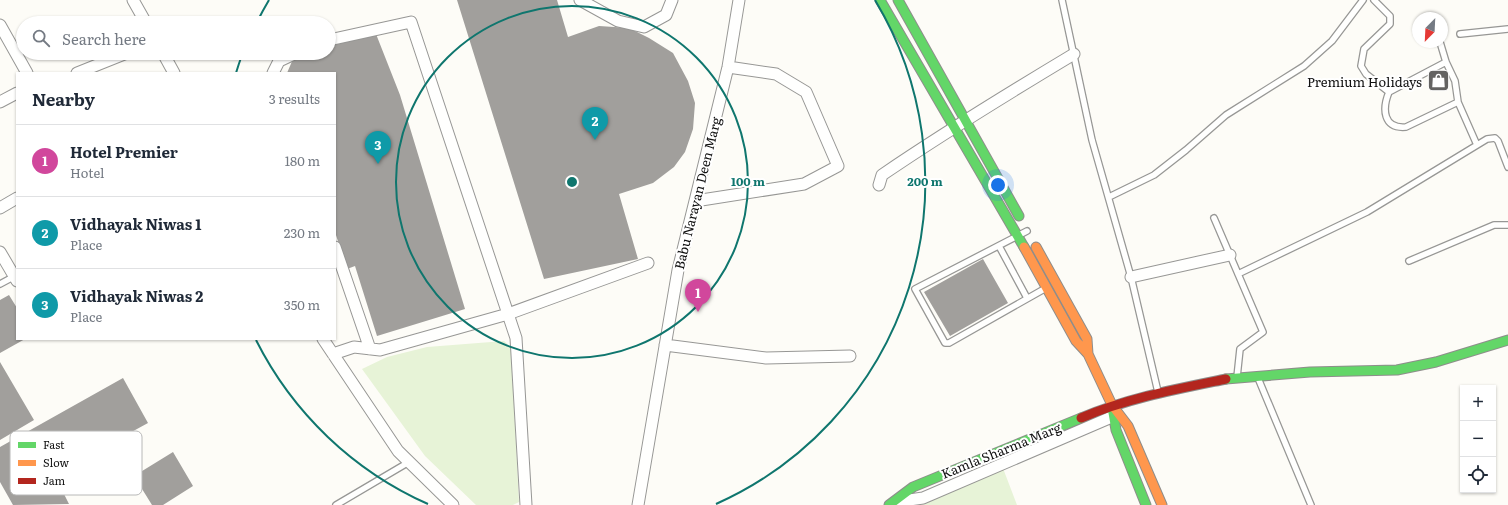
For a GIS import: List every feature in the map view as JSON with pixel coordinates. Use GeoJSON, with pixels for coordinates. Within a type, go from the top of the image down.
{"type":"FeatureCollection","features":[{"type":"Feature","properties":{"kind":"street"},"geometry":{"type":"LineString","coordinates":[[133,0],[142,16]]}},
{"type":"Feature","properties":{"kind":"street"},"geometry":{"type":"LineString","coordinates":[[580,0],[618,21],[644,27],[666,15],[672,0]]}},
{"type":"Feature","properties":{"kind":"street","name":"Babu Narayan Deen Marg"},"geometry":{"type":"LineString","coordinates":[[638,505],[678,270],[728,67],[739,0]]}},
{"type":"Feature","properties":{"kind":"street"},"geometry":{"type":"LineString","coordinates":[[880,0],[1018,236],[1076,341],[1088,354],[1113,411],[1116,430],[1146,505]]}},
{"type":"Feature","properties":{"kind":"street"},"geometry":{"type":"LineString","coordinates":[[898,0],[1087,339],[1088,354]]}},
{"type":"Feature","properties":{"kind":"street"},"geometry":{"type":"LineString","coordinates":[[336,38],[411,22],[516,338],[526,505]]}},
{"type":"Feature","properties":{"kind":"street"},"geometry":{"type":"LineString","coordinates":[[0,25],[16,53]]}},
{"type":"Feature","properties":{"kind":"street"},"geometry":{"type":"LineString","coordinates":[[903,39],[916,32]]}},
{"type":"Feature","properties":{"kind":"street"},"geometry":{"type":"LineString","coordinates":[[880,185],[882,175],[954,126],[1074,54]]}},
{"type":"Feature","properties":{"kind":"street"},"geometry":{"type":"LineString","coordinates":[[20,60],[26,72]]}},
{"type":"Feature","properties":{"kind":"street"},"geometry":{"type":"LineString","coordinates":[[80,72],[110,60]]}},
{"type":"Feature","properties":{"kind":"street"},"geometry":{"type":"LineString","coordinates":[[167,60],[173,72]]}},
{"type":"Feature","properties":{"kind":"street"},"geometry":{"type":"LineString","coordinates":[[275,72],[279,61],[281,60]]}},
{"type":"Feature","properties":{"kind":"street"},"geometry":{"type":"LineString","coordinates":[[695,201],[804,184],[838,166],[806,92],[776,74],[728,67]]}},
{"type":"Feature","properties":{"kind":"street"},"geometry":{"type":"LineString","coordinates":[[0,102],[16,94]]}},
{"type":"Feature","properties":{"kind":"street"},"geometry":{"type":"LineString","coordinates":[[0,208],[16,199]]}},
{"type":"Feature","properties":{"kind":"street"},"geometry":{"type":"LineString","coordinates":[[336,250],[370,349]]}},
{"type":"Feature","properties":{"kind":"street"},"geometry":{"type":"LineString","coordinates":[[0,252],[3,264],[16,279]]}},
{"type":"Feature","properties":{"kind":"street"},"geometry":{"type":"LineString","coordinates":[[1132,277],[1230,255]]}},
{"type":"Feature","properties":{"kind":"street"},"geometry":{"type":"LineString","coordinates":[[333,354],[354,347],[380,350],[508,314],[648,263]]}},
{"type":"Feature","properties":{"kind":"street"},"geometry":{"type":"LineString","coordinates":[[324,340],[398,451],[453,505]]}},
{"type":"Feature","properties":{"kind":"street"},"geometry":{"type":"LineString","coordinates":[[1113,411],[1158,393],[1237,377],[1397,370],[1436,362],[1508,340]]}},
{"type":"Feature","properties":{"kind":"street"},"geometry":{"type":"LineString","coordinates":[[665,344],[766,358],[850,356]]}},
{"type":"Feature","properties":{"kind":"street"},"geometry":{"type":"LineString","coordinates":[[1113,411],[1128,426],[1162,505]]}},
{"type":"Feature","properties":{"kind":"street","name":"Kamla Sharma Marg"},"geometry":{"type":"LineString","coordinates":[[892,504],[913,486],[998,451],[1113,411]]}},
{"type":"Feature","properties":{"kind":"street","name":"Kamla Sharma Marg"},"geometry":{"type":"LineString","coordinates":[[892,504],[923,498],[1004,463],[1113,411]]}},
{"type":"Feature","properties":{"kind":"street"},"geometry":{"type":"LineString","coordinates":[[998,451],[1004,463]]}},
{"type":"Feature","properties":{"kind":"lane"},"geometry":{"type":"LineString","coordinates":[[1062,0],[1092,140],[1132,277],[1158,393]]}},
{"type":"Feature","properties":{"kind":"lane"},"geometry":{"type":"LineString","coordinates":[[1109,197],[1154,175],[1186,150],[1226,115],[1304,66],[1332,41],[1363,0]]}},
{"type":"Feature","properties":{"kind":"lane"},"geometry":{"type":"LineString","coordinates":[[1374,0],[1390,16],[1390,24],[1364,49],[1361,66],[1366,74],[1389,92]]}},
{"type":"Feature","properties":{"kind":"lane"},"geometry":{"type":"LineString","coordinates":[[1460,34],[1508,29]]}},
{"type":"Feature","properties":{"kind":"lane"},"geometry":{"type":"LineString","coordinates":[[1442,48],[1446,62],[1455,81],[1458,102],[1477,145]]}},
{"type":"Feature","properties":{"kind":"lane"},"geometry":{"type":"LineString","coordinates":[[1446,62],[1389,92],[1384,107],[1386,117],[1392,125],[1398,128],[1406,126],[1458,102]]}},
{"type":"Feature","properties":{"kind":"lane"},"geometry":{"type":"LineString","coordinates":[[1238,274],[1367,212],[1487,139],[1495,138],[1498,141],[1508,167]]}},
{"type":"Feature","properties":{"kind":"lane"},"geometry":{"type":"LineString","coordinates":[[1214,218],[1263,332],[1240,349],[1237,377]]}},
{"type":"Feature","properties":{"kind":"lane"},"geometry":{"type":"LineString","coordinates":[[1409,261],[1494,225],[1508,225]]}},
{"type":"Feature","properties":{"kind":"lane"},"geometry":{"type":"LineString","coordinates":[[1027,231],[915,289],[945,343],[949,343],[1046,288]]}},
{"type":"Feature","properties":{"kind":"lane"},"geometry":{"type":"LineString","coordinates":[[999,246],[1027,298]]}},
{"type":"Feature","properties":{"kind":"lane"},"geometry":{"type":"LineString","coordinates":[[0,284],[16,279]]}},
{"type":"Feature","properties":{"kind":"lane"},"geometry":{"type":"LineString","coordinates":[[1257,376],[1311,505]]}},
{"type":"Feature","properties":{"kind":"lane"},"geometry":{"type":"LineString","coordinates":[[336,505],[409,462]]}},
{"type":"Feature","properties":{"kind":"green space"},"geometry":{"type":"Polygon","coordinates":[[[504,341],[511,347],[519,502],[513,505],[476,505],[425,456],[362,369],[387,357],[427,347],[504,341]]]}},
{"type":"Feature","properties":{"kind":"green space"},"geometry":{"type":"Polygon","coordinates":[[[1001,463],[1017,505],[912,505],[1001,463]]]}},
{"type":"Feature","properties":{"kind":"building"},"geometry":{"type":"Polygon","coordinates":[[[457,0],[557,0],[568,37],[599,26],[629,28],[673,53],[688,81],[695,103],[693,129],[685,152],[674,167],[653,183],[619,194],[638,259],[544,279],[457,0]]]}},
{"type":"Feature","properties":{"kind":"building"},"geometry":{"type":"Polygon","coordinates":[[[376,34],[400,95],[465,309],[377,336],[355,266],[347,269],[336,235],[336,72],[287,72],[293,60],[336,60],[336,44],[376,34]]]}},
{"type":"Feature","properties":{"kind":"building"},"geometry":{"type":"Polygon","coordinates":[[[983,259],[1008,303],[950,336],[924,292],[983,259]]]}},
{"type":"Feature","properties":{"kind":"building"},"geometry":{"type":"Polygon","coordinates":[[[9,295],[16,306],[16,340],[23,340],[0,353],[0,300],[9,295]]]}},
{"type":"Feature","properties":{"kind":"building"},"geometry":{"type":"Polygon","coordinates":[[[0,362],[34,420],[15,431],[10,431],[10,434],[0,440],[0,362]]]}},
{"type":"Feature","properties":{"kind":"building"},"geometry":{"type":"Polygon","coordinates":[[[123,378],[148,423],[133,431],[29,431],[123,378]]]}},
{"type":"Feature","properties":{"kind":"building"},"geometry":{"type":"Polygon","coordinates":[[[10,441],[10,495],[64,495],[69,504],[13,505],[0,482],[0,447],[10,441]]]}},
{"type":"Feature","properties":{"kind":"building"},"geometry":{"type":"Polygon","coordinates":[[[173,452],[193,486],[163,505],[152,505],[142,489],[142,471],[173,452]]]}},
{"type":"Feature","properties":{"kind":"traffic: fast"},"geometry":{"type":"LineString","coordinates":[[880,0],[1024,247]]}},
{"type":"Feature","properties":{"kind":"traffic: fast"},"geometry":{"type":"LineString","coordinates":[[898,0],[1019,216]]}},
{"type":"Feature","properties":{"kind":"traffic: fast"},"geometry":{"type":"LineString","coordinates":[[1226,379],[1310,372],[1397,370],[1436,362],[1508,340]]}},
{"type":"Feature","properties":{"kind":"traffic: fast"},"geometry":{"type":"LineString","coordinates":[[1112,407],[1116,430],[1146,505]]}},
{"type":"Feature","properties":{"kind":"traffic: fast"},"geometry":{"type":"LineString","coordinates":[[889,505],[913,487],[1081,418]]}},
{"type":"Feature","properties":{"kind":"traffic: slow"},"geometry":{"type":"LineString","coordinates":[[1024,247],[1076,341],[1088,354],[1112,405],[1128,426],[1162,505]]}},
{"type":"Feature","properties":{"kind":"traffic: slow"},"geometry":{"type":"LineString","coordinates":[[1036,247],[1087,339],[1088,354]]}},
{"type":"Feature","properties":{"kind":"traffic: jam"},"geometry":{"type":"LineString","coordinates":[[1081,418],[1117,405],[1171,390],[1226,379]]}},
{"type":"Feature","properties":{"kind":"place","name":"Premium Holidays"},"geometry":{"type":"Point","coordinates":[1438,81]}},
{"type":"Feature","properties":{"kind":"place","name":"Vidhayak Niwas 1"},"geometry":{"type":"Point","coordinates":[595,140]}},
{"type":"Feature","properties":{"kind":"place","name":"Vidhayak Niwas 2"},"geometry":{"type":"Point","coordinates":[378,164]}},
{"type":"Feature","properties":{"kind":"place","name":"Hotel Premier"},"geometry":{"type":"Point","coordinates":[698,312]}}]}
